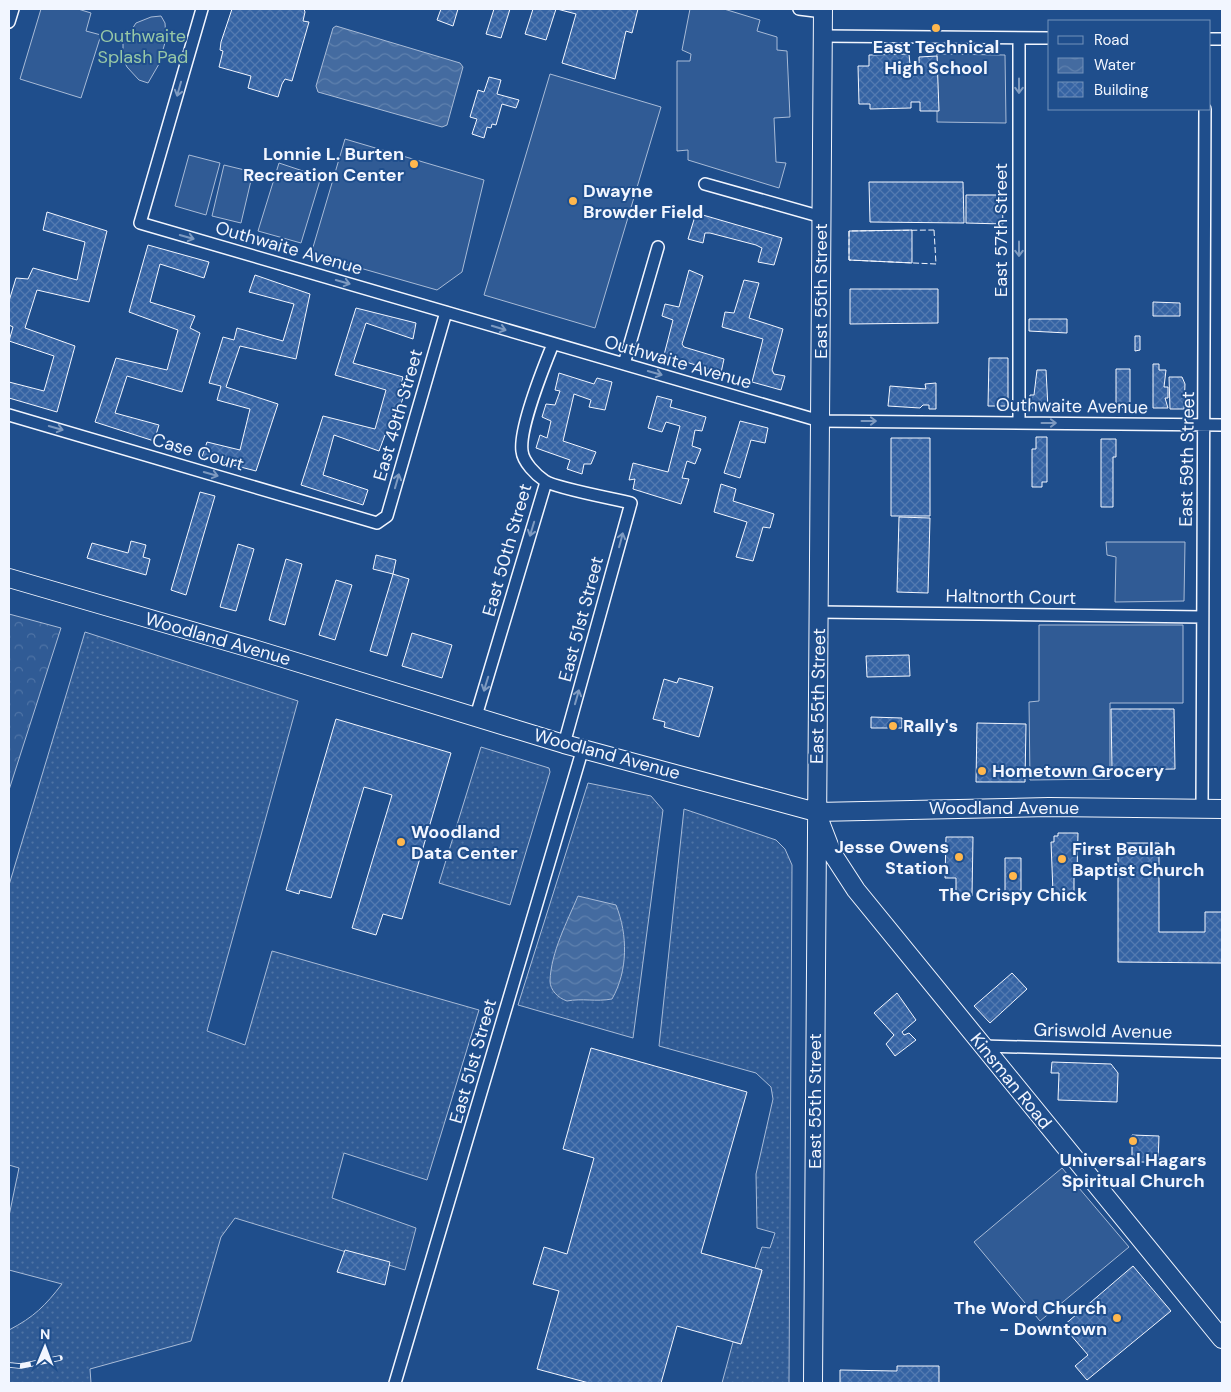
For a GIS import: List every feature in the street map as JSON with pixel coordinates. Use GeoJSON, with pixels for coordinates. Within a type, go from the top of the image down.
{"type":"FeatureCollection","features":[{"type":"Feature","properties":{"kind":"main road","name":"East 55th Street"},"geometry":{"type":"LineString","coordinates":[[813,1383],[823,11]]}},
{"type":"Feature","properties":{"kind":"main road","name":"Woodland Avenue"},"geometry":{"type":"LineString","coordinates":[[9,578],[476,716],[564,744],[816,812],[1049,807],[1222,809]]}},
{"type":"Feature","properties":{"kind":"main road","name":"Kinsman Road"},"geometry":{"type":"LineString","coordinates":[[816,812],[832,853],[856,890],[1222,1339]]}},
{"type":"Feature","properties":{"kind":"street"},"geometry":{"type":"LineString","coordinates":[[9,22],[13,9]]}},
{"type":"Feature","properties":{"kind":"street","name":"Outhwaite Avenue"},"geometry":{"type":"LineString","coordinates":[[202,9],[140,223],[820,421],[1222,426]]}},
{"type":"Feature","properties":{"kind":"street"},"geometry":{"type":"LineString","coordinates":[[799,9],[823,11]]}},
{"type":"Feature","properties":{"kind":"street"},"geometry":{"type":"LineString","coordinates":[[823,36],[1048,38]]}},
{"type":"Feature","properties":{"kind":"street","name":"East 57th Street"},"geometry":{"type":"LineString","coordinates":[[1019,38],[1019,423]]}},
{"type":"Feature","properties":{"kind":"street","name":"East 59th Street"},"geometry":{"type":"LineString","coordinates":[[1202,809],[1205,110]]}},
{"type":"Feature","properties":{"kind":"street"},"geometry":{"type":"LineString","coordinates":[[705,184],[822,217]]}},
{"type":"Feature","properties":{"kind":"street"},"geometry":{"type":"LineString","coordinates":[[624,364],[658,247]]}},
{"type":"Feature","properties":{"kind":"street","name":"East 49th Street"},"geometry":{"type":"LineString","coordinates":[[377,523],[387,516],[446,312]]}},
{"type":"Feature","properties":{"kind":"street","name":"East 50th Street"},"geometry":{"type":"LineString","coordinates":[[476,716],[546,482],[529,465],[522,452],[522,438],[545,362],[553,344]]}},
{"type":"Feature","properties":{"kind":"street","name":"Case Court"},"geometry":{"type":"LineString","coordinates":[[9,415],[377,523]]}},
{"type":"Feature","properties":{"kind":"street","name":"East 51st Street"},"geometry":{"type":"LineString","coordinates":[[546,482],[631,503],[564,744]]}},
{"type":"Feature","properties":{"kind":"street","name":"Haltnorth Court"},"geometry":{"type":"LineString","coordinates":[[819,612],[1202,617]]}},
{"type":"Feature","properties":{"kind":"street","name":"East 51st Street"},"geometry":{"type":"LineString","coordinates":[[395,1383],[583,748]]}},
{"type":"Feature","properties":{"kind":"street","name":"Griswold Avenue"},"geometry":{"type":"LineString","coordinates":[[982,1046],[1222,1052]]}},
{"type":"Feature","properties":{"kind":"green space"},"geometry":{"type":"Polygon","coordinates":[[[9,614],[61,628],[9,790],[9,614]]]}},
{"type":"Feature","properties":{"kind":"green space"},"geometry":{"type":"Polygon","coordinates":[[[85,632],[298,701],[207,1031],[245,1045],[272,951],[479,1010],[427,1180],[344,1153],[332,1198],[416,1228],[405,1270],[235,1218],[221,1237],[191,1341],[90,1369],[91,1383],[9,1383],[9,1330],[38,1310],[62,1284],[9,1270],[9,1216],[19,1168],[9,1165],[9,885],[85,632]]]}},
{"type":"Feature","properties":{"kind":"green space"},"geometry":{"type":"Polygon","coordinates":[[[481,747],[549,768],[550,772],[510,905],[439,883],[481,747]]]}},
{"type":"Feature","properties":{"kind":"green space"},"geometry":{"type":"Polygon","coordinates":[[[588,783],[651,796],[663,810],[633,1038],[518,1005],[588,783]]]}},
{"type":"Feature","properties":{"kind":"green space"},"geometry":{"type":"Polygon","coordinates":[[[684,809],[776,840],[785,849],[792,865],[789,1383],[722,1383],[733,1342],[741,1344],[762,1270],[755,1268],[762,1247],[770,1248],[775,1233],[757,1228],[756,1174],[773,1099],[771,1087],[756,1073],[659,1046],[684,809]]]}},
{"type":"Feature","properties":{"kind":"shaded area"},"geometry":{"type":"Polygon","coordinates":[[[41,9],[78,9],[91,13],[86,31],[101,35],[81,98],[20,79],[41,9]]]}},
{"type":"Feature","properties":{"kind":"shaded area"},"geometry":{"type":"Polygon","coordinates":[[[690,9],[724,9],[760,20],[757,31],[777,37],[777,50],[787,51],[790,117],[774,118],[776,162],[786,163],[779,188],[688,160],[688,150],[677,151],[677,61],[690,61],[691,54],[682,50],[690,9]]]}},
{"type":"Feature","properties":{"kind":"shaded area","name":"Outhwaite Splash Pad"},"geometry":{"type":"Polygon","coordinates":[[[161,16],[165,23],[166,39],[159,64],[148,83],[139,80],[127,67],[123,59],[123,43],[136,23],[151,17],[161,16]]]}},
{"type":"Feature","properties":{"kind":"shaded area"},"geometry":{"type":"Polygon","coordinates":[[[937,54],[1005,55],[1006,123],[937,122],[937,54]]]}},
{"type":"Feature","properties":{"kind":"shaded area","name":"Dwayne Browder Field"},"geometry":{"type":"Polygon","coordinates":[[[550,74],[661,107],[595,328],[484,295],[550,74]]]}},
{"type":"Feature","properties":{"kind":"shaded area"},"geometry":{"type":"Polygon","coordinates":[[[345,139],[484,180],[462,272],[437,290],[311,254],[345,139]]]}},
{"type":"Feature","properties":{"kind":"shaded area"},"geometry":{"type":"Polygon","coordinates":[[[189,155],[220,163],[206,215],[175,206],[189,155]]]}},
{"type":"Feature","properties":{"kind":"shaded area"},"geometry":{"type":"Polygon","coordinates":[[[279,163],[321,177],[301,243],[258,231],[279,163]]]}},
{"type":"Feature","properties":{"kind":"shaded area"},"geometry":{"type":"Polygon","coordinates":[[[224,165],[253,172],[241,223],[212,216],[224,165]]]}},
{"type":"Feature","properties":{"kind":"shaded area"},"geometry":{"type":"Polygon","coordinates":[[[1106,542],[1185,542],[1184,601],[1115,602],[1116,557],[1107,555],[1106,542]]]}},
{"type":"Feature","properties":{"kind":"shaded area"},"geometry":{"type":"Polygon","coordinates":[[[1039,625],[1183,625],[1183,703],[1110,703],[1110,779],[1030,780],[1029,702],[1039,701],[1039,625]]]}},
{"type":"Feature","properties":{"kind":"shaded area"},"geometry":{"type":"Polygon","coordinates":[[[1062,1168],[1129,1247],[1040,1321],[974,1242],[1062,1168]]]}},
{"type":"Feature","properties":{"kind":"water"},"geometry":{"type":"Polygon","coordinates":[[[336,26],[460,63],[463,67],[447,125],[442,127],[318,92],[316,86],[333,28],[336,26]]]}},
{"type":"Feature","properties":{"kind":"water"},"geometry":{"type":"Polygon","coordinates":[[[578,896],[616,905],[620,917],[624,941],[623,965],[621,977],[612,999],[567,1001],[558,996],[551,988],[551,970],[556,948],[578,896]]]}},
{"type":"Feature","properties":{"kind":"building"},"geometry":{"type":"Polygon","coordinates":[[[232,9],[304,9],[303,21],[309,22],[292,81],[285,79],[278,97],[248,88],[251,76],[219,67],[223,51],[220,50],[221,42],[232,9]]]}},
{"type":"Feature","properties":{"kind":"building"},"geometry":{"type":"Polygon","coordinates":[[[441,9],[458,9],[453,26],[437,20],[441,9]]]}},
{"type":"Feature","properties":{"kind":"building"},"geometry":{"type":"Polygon","coordinates":[[[494,9],[510,9],[501,38],[486,34],[494,9]]]}},
{"type":"Feature","properties":{"kind":"building"},"geometry":{"type":"Polygon","coordinates":[[[533,9],[556,9],[546,40],[525,34],[533,9]]]}},
{"type":"Feature","properties":{"kind":"building"},"geometry":{"type":"Polygon","coordinates":[[[557,9],[638,9],[632,33],[626,31],[615,79],[562,63],[576,14],[557,9]]]}},
{"type":"Feature","properties":{"kind":"building"},"geometry":{"type":"Polygon","coordinates":[[[909,54],[910,64],[919,64],[919,57],[937,56],[939,111],[920,111],[920,102],[911,102],[911,108],[870,109],[870,104],[859,104],[858,66],[869,66],[869,55],[909,54]]]}},
{"type":"Feature","properties":{"kind":"building"},"geometry":{"type":"Polygon","coordinates":[[[489,77],[501,80],[497,94],[519,100],[516,108],[502,104],[496,125],[492,124],[491,128],[487,127],[484,138],[472,134],[477,119],[470,117],[478,90],[484,92],[489,77]]]}},
{"type":"Feature","properties":{"kind":"building"},"geometry":{"type":"Polygon","coordinates":[[[869,182],[963,182],[964,223],[870,222],[869,182]]]}},
{"type":"Feature","properties":{"kind":"building"},"geometry":{"type":"Polygon","coordinates":[[[966,195],[1002,195],[1003,224],[966,223],[966,195]]]}},
{"type":"Feature","properties":{"kind":"building"},"geometry":{"type":"Polygon","coordinates":[[[47,212],[107,231],[89,302],[37,290],[25,328],[75,346],[57,412],[9,398],[9,382],[44,391],[54,356],[9,341],[13,327],[9,325],[9,301],[16,278],[28,279],[33,268],[77,280],[85,242],[43,230],[47,212]]]}},
{"type":"Feature","properties":{"kind":"building"},"geometry":{"type":"Polygon","coordinates":[[[696,213],[782,238],[774,265],[758,262],[762,248],[756,245],[710,233],[705,233],[703,243],[688,239],[696,213]]]}},
{"type":"Feature","properties":{"kind":"building"},"geometry":{"type":"Polygon","coordinates":[[[912,230],[912,263],[849,260],[849,231],[912,230]]]}},
{"type":"Feature","properties":{"kind":"building"},"geometry":{"type":"Polygon","coordinates":[[[148,245],[209,262],[204,278],[160,264],[150,302],[195,316],[190,328],[200,333],[182,392],[127,376],[115,413],[159,425],[154,441],[95,422],[116,358],[167,370],[178,330],[129,312],[148,245]]]}},
{"type":"Feature","properties":{"kind":"building"},"geometry":{"type":"Polygon","coordinates":[[[689,270],[703,276],[682,344],[684,347],[724,359],[721,373],[664,355],[673,320],[662,316],[665,304],[679,307],[689,270]]]}},
{"type":"Feature","properties":{"kind":"building"},"geometry":{"type":"Polygon","coordinates":[[[255,275],[310,294],[296,359],[240,346],[226,387],[278,404],[256,471],[202,457],[207,442],[240,450],[250,409],[217,400],[221,386],[209,383],[223,337],[234,340],[237,328],[283,341],[294,304],[249,292],[255,275]]]}},
{"type":"Feature","properties":{"kind":"building"},"geometry":{"type":"Polygon","coordinates":[[[744,280],[759,283],[749,318],[783,329],[772,370],[774,374],[785,376],[781,390],[752,382],[763,339],[722,327],[725,312],[734,313],[744,280]]]}},
{"type":"Feature","properties":{"kind":"building"},"geometry":{"type":"Polygon","coordinates":[[[850,289],[938,289],[938,323],[850,324],[850,289]]]}},
{"type":"Feature","properties":{"kind":"building"},"geometry":{"type":"Polygon","coordinates":[[[1153,302],[1180,303],[1180,316],[1153,316],[1153,302]]]}},
{"type":"Feature","properties":{"kind":"building"},"geometry":{"type":"Polygon","coordinates":[[[356,308],[416,323],[413,339],[366,323],[353,363],[403,377],[400,389],[405,392],[390,437],[385,435],[379,451],[334,435],[323,475],[368,490],[363,505],[301,485],[323,416],[375,429],[386,390],[335,375],[356,308]]]}},
{"type":"Feature","properties":{"kind":"building"},"geometry":{"type":"Polygon","coordinates":[[[1029,319],[1067,319],[1067,333],[1029,331],[1029,319]]]}},
{"type":"Feature","properties":{"kind":"building"},"geometry":{"type":"Polygon","coordinates":[[[1135,336],[1140,336],[1140,350],[1135,351],[1135,336]]]}},
{"type":"Feature","properties":{"kind":"building"},"geometry":{"type":"Polygon","coordinates":[[[989,358],[1008,358],[1008,406],[988,406],[989,358]]]}},
{"type":"Feature","properties":{"kind":"building"},"geometry":{"type":"Polygon","coordinates":[[[1153,364],[1159,364],[1159,370],[1166,370],[1164,387],[1168,387],[1168,398],[1165,398],[1168,408],[1153,408],[1153,364]]]}},
{"type":"Feature","properties":{"kind":"building"},"geometry":{"type":"Polygon","coordinates":[[[1116,369],[1130,369],[1130,408],[1116,407],[1116,369]]]}},
{"type":"Feature","properties":{"kind":"building"},"geometry":{"type":"Polygon","coordinates":[[[1037,370],[1046,370],[1048,408],[1029,408],[1030,395],[1034,395],[1037,370]]]}},
{"type":"Feature","properties":{"kind":"building"},"geometry":{"type":"Polygon","coordinates":[[[559,373],[594,384],[597,378],[612,382],[605,410],[589,407],[591,400],[574,394],[563,441],[596,452],[591,464],[584,464],[582,474],[567,469],[570,460],[536,448],[540,435],[547,438],[551,421],[542,417],[546,404],[555,405],[560,391],[555,390],[559,373]]]}},
{"type":"Feature","properties":{"kind":"building"},"geometry":{"type":"Polygon","coordinates":[[[1169,377],[1182,377],[1185,384],[1184,409],[1170,409],[1169,377]]]}},
{"type":"Feature","properties":{"kind":"building"},"geometry":{"type":"Polygon","coordinates":[[[936,383],[936,409],[929,409],[929,405],[923,405],[920,408],[888,406],[890,386],[926,389],[925,384],[936,383]]]}},
{"type":"Feature","properties":{"kind":"building"},"geometry":{"type":"Polygon","coordinates":[[[657,396],[672,400],[670,407],[706,417],[702,431],[695,430],[692,446],[701,449],[695,464],[687,461],[682,478],[689,479],[681,504],[633,489],[635,479],[629,480],[633,463],[668,472],[680,426],[666,422],[662,432],[648,428],[657,396]]]}},
{"type":"Feature","properties":{"kind":"building"},"geometry":{"type":"Polygon","coordinates":[[[740,421],[768,428],[765,443],[751,440],[740,478],[724,473],[740,421]]]}},
{"type":"Feature","properties":{"kind":"building"},"geometry":{"type":"Polygon","coordinates":[[[1036,437],[1047,437],[1047,482],[1042,482],[1042,487],[1032,487],[1032,449],[1036,449],[1036,437]]]}},
{"type":"Feature","properties":{"kind":"building"},"geometry":{"type":"Polygon","coordinates":[[[891,438],[930,438],[930,516],[891,516],[891,438]]]}},
{"type":"Feature","properties":{"kind":"building"},"geometry":{"type":"Polygon","coordinates":[[[1101,439],[1116,439],[1116,457],[1113,457],[1113,507],[1101,507],[1101,439]]]}},
{"type":"Feature","properties":{"kind":"building"},"geometry":{"type":"Polygon","coordinates":[[[721,484],[736,489],[733,501],[774,514],[770,528],[763,527],[753,561],[736,557],[747,522],[714,512],[721,484]]]}},
{"type":"Feature","properties":{"kind":"building"},"geometry":{"type":"Polygon","coordinates":[[[200,492],[215,496],[186,595],[171,590],[200,492]]]}},
{"type":"Feature","properties":{"kind":"building"},"geometry":{"type":"Polygon","coordinates":[[[899,517],[930,518],[928,593],[897,592],[899,517]]]}},
{"type":"Feature","properties":{"kind":"building"},"geometry":{"type":"Polygon","coordinates":[[[131,541],[146,545],[143,557],[150,559],[146,575],[87,558],[92,543],[128,553],[131,541]]]}},
{"type":"Feature","properties":{"kind":"building"},"geometry":{"type":"Polygon","coordinates":[[[238,544],[254,549],[236,611],[220,607],[238,544]]]}},
{"type":"Feature","properties":{"kind":"building"},"geometry":{"type":"Polygon","coordinates":[[[376,555],[396,560],[393,574],[373,569],[376,555]]]}},
{"type":"Feature","properties":{"kind":"building"},"geometry":{"type":"Polygon","coordinates":[[[286,559],[302,564],[285,625],[269,620],[286,559]]]}},
{"type":"Feature","properties":{"kind":"building"},"geometry":{"type":"Polygon","coordinates":[[[393,574],[409,579],[387,656],[370,651],[393,574]]]}},
{"type":"Feature","properties":{"kind":"building"},"geometry":{"type":"Polygon","coordinates":[[[336,580],[352,585],[335,640],[319,635],[336,580]]]}},
{"type":"Feature","properties":{"kind":"building"},"geometry":{"type":"Polygon","coordinates":[[[412,633],[452,645],[442,678],[402,666],[412,633]]]}},
{"type":"Feature","properties":{"kind":"building"},"geometry":{"type":"Polygon","coordinates":[[[909,655],[910,676],[867,677],[866,656],[909,655]]]}},
{"type":"Feature","properties":{"kind":"building"},"geometry":{"type":"Polygon","coordinates":[[[679,678],[713,687],[699,737],[664,727],[665,722],[653,719],[664,679],[677,683],[679,678]]]}},
{"type":"Feature","properties":{"kind":"building"},"geometry":{"type":"Polygon","coordinates":[[[1111,709],[1174,709],[1175,769],[1112,770],[1111,709]]]}},
{"type":"Feature","properties":{"kind":"building"},"geometry":{"type":"Polygon","coordinates":[[[871,717],[902,718],[902,728],[871,728],[871,717]]]}},
{"type":"Feature","properties":{"kind":"building","name":"Woodland Data Center"},"geometry":{"type":"Polygon","coordinates":[[[336,719],[451,753],[402,919],[383,914],[376,935],[352,928],[392,795],[364,787],[331,898],[300,890],[299,894],[286,890],[336,719]]]}},
{"type":"Feature","properties":{"kind":"building"},"geometry":{"type":"Polygon","coordinates":[[[977,723],[1026,724],[1025,782],[976,782],[977,723]]]}},
{"type":"Feature","properties":{"kind":"building"},"geometry":{"type":"Polygon","coordinates":[[[1058,833],[1078,833],[1077,874],[1074,874],[1074,894],[1053,893],[1051,842],[1054,842],[1054,836],[1058,836],[1058,833]]]}},
{"type":"Feature","properties":{"kind":"building","name":"Jesse Owens Station"},"geometry":{"type":"Polygon","coordinates":[[[946,837],[973,837],[972,896],[956,896],[956,878],[945,878],[946,837]]]}},
{"type":"Feature","properties":{"kind":"building"},"geometry":{"type":"Polygon","coordinates":[[[1118,843],[1159,843],[1159,932],[1205,932],[1205,912],[1222,912],[1222,963],[1118,962],[1118,843]]]}},
{"type":"Feature","properties":{"kind":"building","name":"The Crispy Chick"},"geometry":{"type":"Polygon","coordinates":[[[1005,858],[1021,858],[1021,893],[1005,893],[1005,858]]]}},
{"type":"Feature","properties":{"kind":"building"},"geometry":{"type":"Polygon","coordinates":[[[1012,973],[1027,989],[990,1023],[974,1006],[1012,973]]]}},
{"type":"Feature","properties":{"kind":"building"},"geometry":{"type":"Polygon","coordinates":[[[897,993],[916,1020],[902,1032],[904,1035],[909,1033],[916,1040],[895,1056],[886,1044],[894,1035],[874,1013],[897,993]]]}},
{"type":"Feature","properties":{"kind":"building"},"geometry":{"type":"Polygon","coordinates":[[[591,1048],[747,1092],[701,1253],[762,1270],[741,1344],[677,1326],[661,1383],[589,1383],[537,1369],[559,1291],[533,1284],[544,1247],[567,1254],[594,1158],[563,1149],[591,1048]]]}},
{"type":"Feature","properties":{"kind":"building"},"geometry":{"type":"Polygon","coordinates":[[[1052,1062],[1111,1064],[1118,1073],[1117,1102],[1058,1100],[1059,1073],[1051,1073],[1052,1062]]]}},
{"type":"Feature","properties":{"kind":"building"},"geometry":{"type":"Polygon","coordinates":[[[1132,1135],[1159,1136],[1158,1162],[1132,1162],[1132,1135]]]}},
{"type":"Feature","properties":{"kind":"building"},"geometry":{"type":"Polygon","coordinates":[[[345,1250],[390,1262],[385,1285],[337,1272],[345,1250]]]}},
{"type":"Feature","properties":{"kind":"building","name":"The Word Church - Downtown"},"geometry":{"type":"Polygon","coordinates":[[[1133,1266],[1171,1311],[1087,1380],[1075,1366],[1088,1355],[1063,1326],[1133,1266]]]}},
{"type":"Feature","properties":{"kind":"building"},"geometry":{"type":"Polygon","coordinates":[[[897,1366],[939,1366],[939,1383],[840,1383],[840,1370],[897,1371],[897,1366]]]}},
{"type":"Feature","properties":{"kind":"railway"},"geometry":{"type":"LineString","coordinates":[[9,1365],[21,1366],[60,1358]]}},
{"type":"Feature","properties":{"kind":"fence"},"geometry":{"type":"LineString","coordinates":[[934,230],[936,264],[849,260],[849,231],[934,230]]}},
{"type":"Feature","properties":{"kind":"place","name":"East Technical High School"},"geometry":{"type":"Point","coordinates":[936,28]}},
{"type":"Feature","properties":{"kind":"place","name":"Lonnie L. Burten Recreation Center"},"geometry":{"type":"Point","coordinates":[414,164]}},
{"type":"Feature","properties":{"kind":"place","name":"Dwayne Browder Field"},"geometry":{"type":"Point","coordinates":[573,201]}},
{"type":"Feature","properties":{"kind":"place","name":"Rally's"},"geometry":{"type":"Point","coordinates":[893,726]}},
{"type":"Feature","properties":{"kind":"place","name":"Hometown Grocery"},"geometry":{"type":"Point","coordinates":[982,771]}},
{"type":"Feature","properties":{"kind":"place","name":"Woodland Data Center"},"geometry":{"type":"Point","coordinates":[401,842]}},
{"type":"Feature","properties":{"kind":"place","name":"Jesse Owens Station"},"geometry":{"type":"Point","coordinates":[959,857]}},
{"type":"Feature","properties":{"kind":"place","name":"First Beulah Baptist Church"},"geometry":{"type":"Point","coordinates":[1062,859]}},
{"type":"Feature","properties":{"kind":"place","name":"The Crispy Chick"},"geometry":{"type":"Point","coordinates":[1013,876]}},
{"type":"Feature","properties":{"kind":"place","name":"Universal Hagars Spiritual Church"},"geometry":{"type":"Point","coordinates":[1133,1141]}},
{"type":"Feature","properties":{"kind":"place","name":"The Word Church - Downtown"},"geometry":{"type":"Point","coordinates":[1117,1318]}}]}
